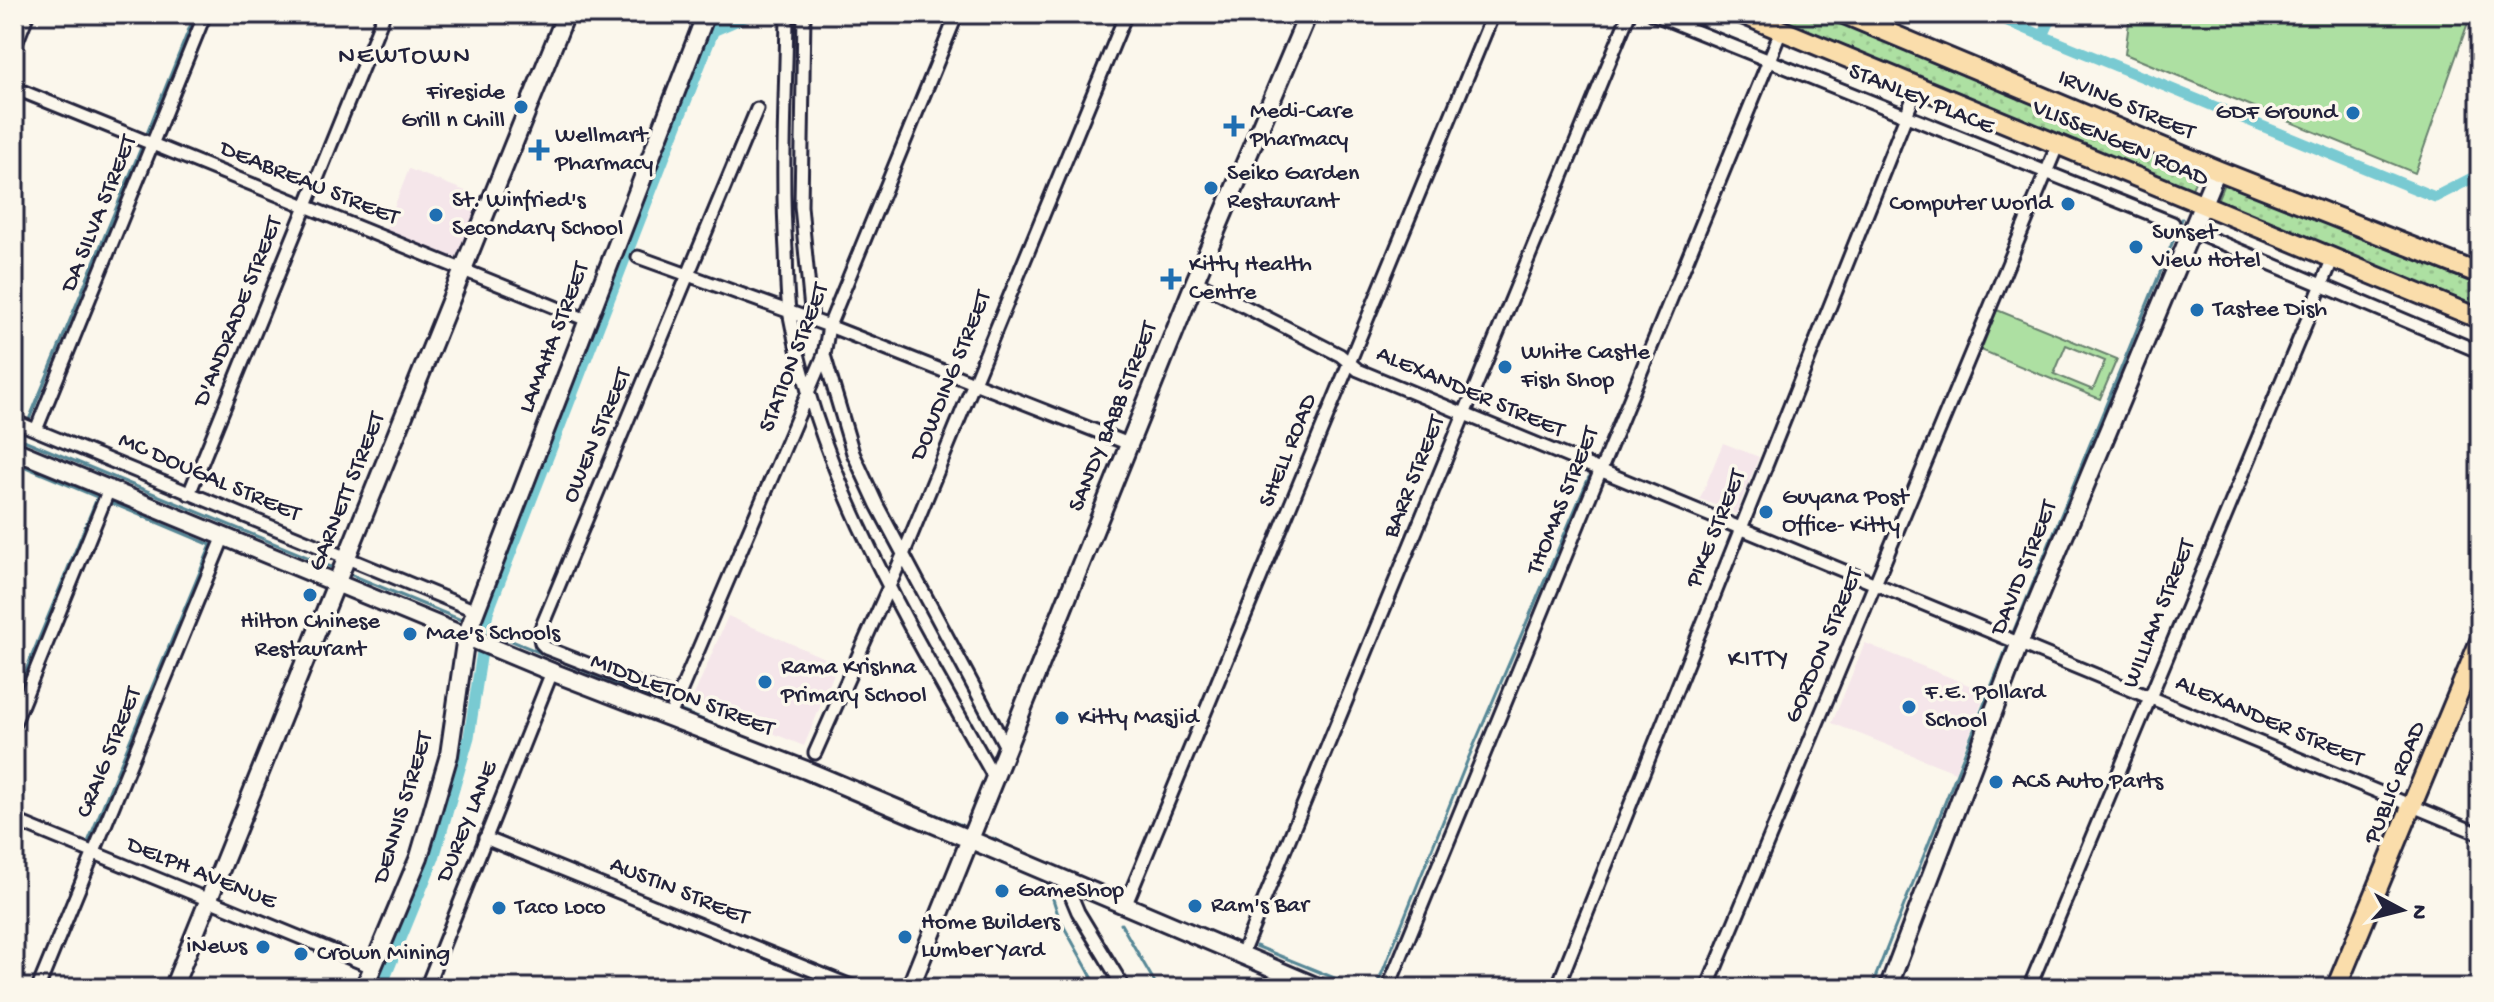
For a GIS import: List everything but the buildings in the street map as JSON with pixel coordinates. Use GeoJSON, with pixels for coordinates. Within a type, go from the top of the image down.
{"type":"FeatureCollection","features":[{"type":"Feature","properties":{"kind":"main road","name":"VLISSENGEN ROAD"},"geometry":{"type":"LineString","coordinates":[[1742,14],[2480,319]]}},
{"type":"Feature","properties":{"kind":"main road","name":"IRVING STREET"},"geometry":{"type":"LineString","coordinates":[[1844,14],[2217,170],[2477,270]]}},
{"type":"Feature","properties":{"kind":"main road","name":"PUBLIC ROAD"},"geometry":{"type":"LineString","coordinates":[[2336,988],[2480,641]]}},
{"type":"Feature","properties":{"kind":"street"},"geometry":{"type":"LineString","coordinates":[[14,42],[25,14]]}},
{"type":"Feature","properties":{"kind":"street","name":"DA SILVA STREET"},"geometry":{"type":"LineString","coordinates":[[26,426],[153,144],[205,14]]}},
{"type":"Feature","properties":{"kind":"street","name":"D'ANDRADE STREET"},"geometry":{"type":"LineString","coordinates":[[189,494],[384,14]]}},
{"type":"Feature","properties":{"kind":"street","name":"GARNETT STREET"},"geometry":{"type":"LineString","coordinates":[[173,988],[566,14]]}},
{"type":"Feature","properties":{"kind":"street"},"geometry":{"type":"LineString","coordinates":[[787,14],[783,206],[789,313],[808,394],[844,494],[889,587],[995,779]]}},
{"type":"Feature","properties":{"kind":"street"},"geometry":{"type":"LineString","coordinates":[[804,14],[801,206],[812,320]]}},
{"type":"Feature","properties":{"kind":"street","name":"STATION STREET"},"geometry":{"type":"LineString","coordinates":[[670,716],[824,355],[829,326],[957,14]]}},
{"type":"Feature","properties":{"kind":"street","name":"DOWDING STREET"},"geometry":{"type":"LineString","coordinates":[[815,753],[903,555],[972,381],[1126,14]]}},
{"type":"Feature","properties":{"kind":"street","name":"SANDY BABB STREET"},"geometry":{"type":"LineString","coordinates":[[910,988],[1195,281],[1308,14]]}},
{"type":"Feature","properties":{"kind":"street","name":"SHELL ROAD"},"geometry":{"type":"LineString","coordinates":[[1126,904],[1493,14]]}},
{"type":"Feature","properties":{"kind":"street","name":"BARR STREET"},"geometry":{"type":"LineString","coordinates":[[1241,956],[1629,14]]}},
{"type":"Feature","properties":{"kind":"street","name":"STANLEY PLACE"},"geometry":{"type":"LineString","coordinates":[[1653,14],[2173,223]]}},
{"type":"Feature","properties":{"kind":"street","name":"LAMAHA STREET"},"geometry":{"type":"LineString","coordinates":[[470,636],[475,613],[703,15]]}},
{"type":"Feature","properties":{"kind":"street","name":"THOMAS STREET"},"geometry":{"type":"LineString","coordinates":[[1388,988],[1781,31]]}},
{"type":"Feature","properties":{"kind":"street","name":"PIKE STREET"},"geometry":{"type":"LineString","coordinates":[[1557,988],[1918,86]]}},
{"type":"Feature","properties":{"kind":"street","name":"DEABREAU STREET"},"geometry":{"type":"LineString","coordinates":[[14,88],[587,320]]}},
{"type":"Feature","properties":{"kind":"street","name":"OWEN STREET"},"geometry":{"type":"LineString","coordinates":[[677,699],[546,648],[541,643],[539,633],[757,109]]}},
{"type":"Feature","properties":{"kind":"street","name":"GORDON STREET"},"geometry":{"type":"LineString","coordinates":[[1707,988],[2058,144]]}},
{"type":"Feature","properties":{"kind":"street","name":"DAVID STREET"},"geometry":{"type":"LineString","coordinates":[[1888,988],[2014,639],[2217,170]]}},
{"type":"Feature","properties":{"kind":"street"},"geometry":{"type":"LineString","coordinates":[[783,206],[801,206]]}},
{"type":"Feature","properties":{"kind":"street"},"geometry":{"type":"LineString","coordinates":[[2192,229],[2480,352]]}},
{"type":"Feature","properties":{"kind":"street"},"geometry":{"type":"LineString","coordinates":[[638,257],[829,326],[1129,444]]}},
{"type":"Feature","properties":{"kind":"street","name":"WILLIAM STREET"},"geometry":{"type":"LineString","coordinates":[[2029,988],[2332,259]]}},
{"type":"Feature","properties":{"kind":"street","name":"ALEXANDER STREET"},"geometry":{"type":"LineString","coordinates":[[1195,281],[1349,362],[1358,370],[2480,834]]}},
{"type":"Feature","properties":{"kind":"street"},"geometry":{"type":"LineString","coordinates":[[824,355],[853,453],[903,555],[1007,749]]}},
{"type":"Feature","properties":{"kind":"street","name":"MC DOUGAL STREET"},"geometry":{"type":"LineString","coordinates":[[26,426],[475,613]]}},
{"type":"Feature","properties":{"kind":"street","name":"MIDDLETON STREET"},"geometry":{"type":"LineString","coordinates":[[14,450],[108,491],[552,672],[670,716],[1126,904],[1241,956]]}},
{"type":"Feature","properties":{"kind":"street"},"geometry":{"type":"LineString","coordinates":[[14,724],[108,491]]}},
{"type":"Feature","properties":{"kind":"street","name":"CRAIG STREET"},"geometry":{"type":"LineString","coordinates":[[38,988],[224,536]]}},
{"type":"Feature","properties":{"kind":"street","name":"DENNIS STREET"},"geometry":{"type":"LineString","coordinates":[[364,988],[419,857],[449,755],[470,636]]}},
{"type":"Feature","properties":{"kind":"street","name":"DUREY LANE"},"geometry":{"type":"LineString","coordinates":[[426,988],[552,672]]}},
{"type":"Feature","properties":{"kind":"street","name":"DELPH AVENUE"},"geometry":{"type":"LineString","coordinates":[[14,820],[372,967]]}},
{"type":"Feature","properties":{"kind":"street","name":"AUSTIN STREET"},"geometry":{"type":"LineString","coordinates":[[485,838],[856,988]]}},
{"type":"Feature","properties":{"kind":"street"},"geometry":{"type":"LineString","coordinates":[[1065,881],[1078,912],[1124,988]]}},
{"type":"Feature","properties":{"kind":"street"},"geometry":{"type":"LineString","coordinates":[[1078,912],[1093,892]]}},
{"type":"Feature","properties":{"kind":"street"},"geometry":{"type":"LineString","coordinates":[[1241,956],[1320,988]]}},
{"type":"Feature","properties":{"kind":"shaded area","name":"St. Winfried's Secondary School"},"geometry":{"type":"Polygon","coordinates":[[[409,169],[486,199],[462,261],[385,230],[409,169]]]}},
{"type":"Feature","properties":{"kind":"shaded area"},"geometry":{"type":"Polygon","coordinates":[[[1723,443],[1759,457],[1736,514],[1700,499],[1723,443]]]}},
{"type":"Feature","properties":{"kind":"shaded area","name":"Rama Krishna Primary School"},"geometry":{"type":"Polygon","coordinates":[[[728,616],[838,664],[804,746],[692,700],[728,616]]]}},
{"type":"Feature","properties":{"kind":"shaded area","name":"F.E. Pollard School"},"geometry":{"type":"Polygon","coordinates":[[[1865,643],[1986,692],[1955,772],[1832,723],[1865,643]]]}},
{"type":"Feature","properties":{"kind":"green space"},"geometry":{"type":"Polygon","coordinates":[[[1767,14],[1825,14],[2200,170],[2191,191],[1767,14]]]}},
{"type":"Feature","properties":{"kind":"green space","name":"GDF Ground"},"geometry":{"type":"Polygon","coordinates":[[[2130,14],[2471,14],[2415,173],[2125,54],[2130,14]]]}},
{"type":"Feature","properties":{"kind":"green space"},"geometry":{"type":"Polygon","coordinates":[[[2225,181],[2480,286],[2480,311],[2216,203],[2225,181]]]}},
{"type":"Feature","properties":{"kind":"green space"},"geometry":{"type":"Polygon","coordinates":[[[1997,310],[2117,359],[2100,399],[1981,350],[1997,310]],[[2066,345],[2054,374],[2093,390],[2105,361],[2066,345]]]}},
{"type":"Feature","properties":{"kind":"waterway"},"geometry":{"type":"LineString","coordinates":[[146,136],[195,14]]}},
{"type":"Feature","properties":{"kind":"waterway"},"geometry":{"type":"LineString","coordinates":[[381,988],[434,858],[469,737],[488,612],[720,14]]}},
{"type":"Feature","properties":{"kind":"waterway"},"geometry":{"type":"LineString","coordinates":[[713,31],[752,14]]}},
{"type":"Feature","properties":{"kind":"waterway"},"geometry":{"type":"LineString","coordinates":[[1991,14],[2043,36],[2053,14]]}},
{"type":"Feature","properties":{"kind":"waterway"},"geometry":{"type":"LineString","coordinates":[[2043,36],[2435,197],[2480,174]]}},
{"type":"Feature","properties":{"kind":"waterway"},"geometry":{"type":"LineString","coordinates":[[21,439],[143,143]]}},
{"type":"Feature","properties":{"kind":"waterway"},"geometry":{"type":"LineString","coordinates":[[2012,635],[2182,219]]}},
{"type":"Feature","properties":{"kind":"waterway"},"geometry":{"type":"LineString","coordinates":[[14,436],[336,569]]}},
{"type":"Feature","properties":{"kind":"waterway"},"geometry":{"type":"LineString","coordinates":[[14,462],[211,545],[88,842]]}},
{"type":"Feature","properties":{"kind":"waterway"},"geometry":{"type":"LineString","coordinates":[[1376,988],[1468,759],[1589,477]]}},
{"type":"Feature","properties":{"kind":"waterway"},"geometry":{"type":"LineString","coordinates":[[14,699],[97,498]]}},
{"type":"Feature","properties":{"kind":"waterway"},"geometry":{"type":"LineString","coordinates":[[347,573],[466,622]]}},
{"type":"Feature","properties":{"kind":"waterway"},"geometry":{"type":"LineString","coordinates":[[476,626],[669,706]]}},
{"type":"Feature","properties":{"kind":"waterway"},"geometry":{"type":"LineString","coordinates":[[1871,988],[2009,642]]}},
{"type":"Feature","properties":{"kind":"waterway"},"geometry":{"type":"LineString","coordinates":[[676,709],[799,759]]}},
{"type":"Feature","properties":{"kind":"waterway"},"geometry":{"type":"LineString","coordinates":[[831,772],[961,825]]}},
{"type":"Feature","properties":{"kind":"waterway"},"geometry":{"type":"LineString","coordinates":[[993,838],[1005,846]]}},
{"type":"Feature","properties":{"kind":"waterway"},"geometry":{"type":"LineString","coordinates":[[1019,852],[1041,861]]}},
{"type":"Feature","properties":{"kind":"waterway"},"geometry":{"type":"LineString","coordinates":[[1047,880],[1059,918],[1098,988]]}},
{"type":"Feature","properties":{"kind":"waterway"},"geometry":{"type":"LineString","coordinates":[[1121,924],[1158,988]]}},
{"type":"Feature","properties":{"kind":"waterway"},"geometry":{"type":"LineString","coordinates":[[1256,946],[1359,988]]}},
{"type":"Feature","properties":{"kind":"place","name":"Fireside Grill n Chill"},"geometry":{"type":"Point","coordinates":[521,107]}},
{"type":"Feature","properties":{"kind":"place","name":"GDF Ground"},"geometry":{"type":"Point","coordinates":[2353,113]}},
{"type":"Feature","properties":{"kind":"place","name":"Medi-Care Pharmacy"},"geometry":{"type":"Point","coordinates":[1234,126]}},
{"type":"Feature","properties":{"kind":"place","name":"Wellmart Pharmacy"},"geometry":{"type":"Point","coordinates":[539,150]}},
{"type":"Feature","properties":{"kind":"place","name":"Seiko Garden Restaurant"},"geometry":{"type":"Point","coordinates":[1211,188]}},
{"type":"Feature","properties":{"kind":"place","name":"Computer World"},"geometry":{"type":"Point","coordinates":[2068,204]}},
{"type":"Feature","properties":{"kind":"place","name":"St. Winfried's Secondary School"},"geometry":{"type":"Point","coordinates":[436,215]}},
{"type":"Feature","properties":{"kind":"place","name":"Sunset View Hotel"},"geometry":{"type":"Point","coordinates":[2136,247]}},
{"type":"Feature","properties":{"kind":"place","name":"Kitty Health Centre"},"geometry":{"type":"Point","coordinates":[1171,279]}},
{"type":"Feature","properties":{"kind":"place","name":"Tastee Dish"},"geometry":{"type":"Point","coordinates":[2197,310]}},
{"type":"Feature","properties":{"kind":"place","name":"White Castle Fish Shop"},"geometry":{"type":"Point","coordinates":[1505,367]}},
{"type":"Feature","properties":{"kind":"place","name":"Guyana Post Office- Kitty"},"geometry":{"type":"Point","coordinates":[1766,512]}},
{"type":"Feature","properties":{"kind":"place","name":"Hilton Chinese Restaurant"},"geometry":{"type":"Point","coordinates":[310,595]}},
{"type":"Feature","properties":{"kind":"place","name":"Mae's Schools"},"geometry":{"type":"Point","coordinates":[410,634]}},
{"type":"Feature","properties":{"kind":"place","name":"Rama Krishna Primary School"},"geometry":{"type":"Point","coordinates":[765,682]}},
{"type":"Feature","properties":{"kind":"place","name":"F.E. Pollard School"},"geometry":{"type":"Point","coordinates":[1909,707]}},
{"type":"Feature","properties":{"kind":"place","name":"Kitty Masjid"},"geometry":{"type":"Point","coordinates":[1062,718]}},
{"type":"Feature","properties":{"kind":"place","name":"ACS Auto Parts"},"geometry":{"type":"Point","coordinates":[1996,782]}},
{"type":"Feature","properties":{"kind":"place","name":"GameShop"},"geometry":{"type":"Point","coordinates":[1002,891]}},
{"type":"Feature","properties":{"kind":"place","name":"Ram's Bar"},"geometry":{"type":"Point","coordinates":[1195,906]}},
{"type":"Feature","properties":{"kind":"place","name":"Taco Loco"},"geometry":{"type":"Point","coordinates":[499,908]}},
{"type":"Feature","properties":{"kind":"place","name":"Home Builders Lumber Yard"},"geometry":{"type":"Point","coordinates":[905,937]}},
{"type":"Feature","properties":{"kind":"place","name":"iNews"},"geometry":{"type":"Point","coordinates":[263,947]}},
{"type":"Feature","properties":{"kind":"place","name":"Crown Mining"},"geometry":{"type":"Point","coordinates":[301,954]}},
{"type":"Feature","properties":{"kind":"district","name":"NEWTOWN"},"geometry":{"type":"Point","coordinates":[405,57]}},
{"type":"Feature","properties":{"kind":"district","name":"KITTY"},"geometry":{"type":"Point","coordinates":[1759,660]}}]}
